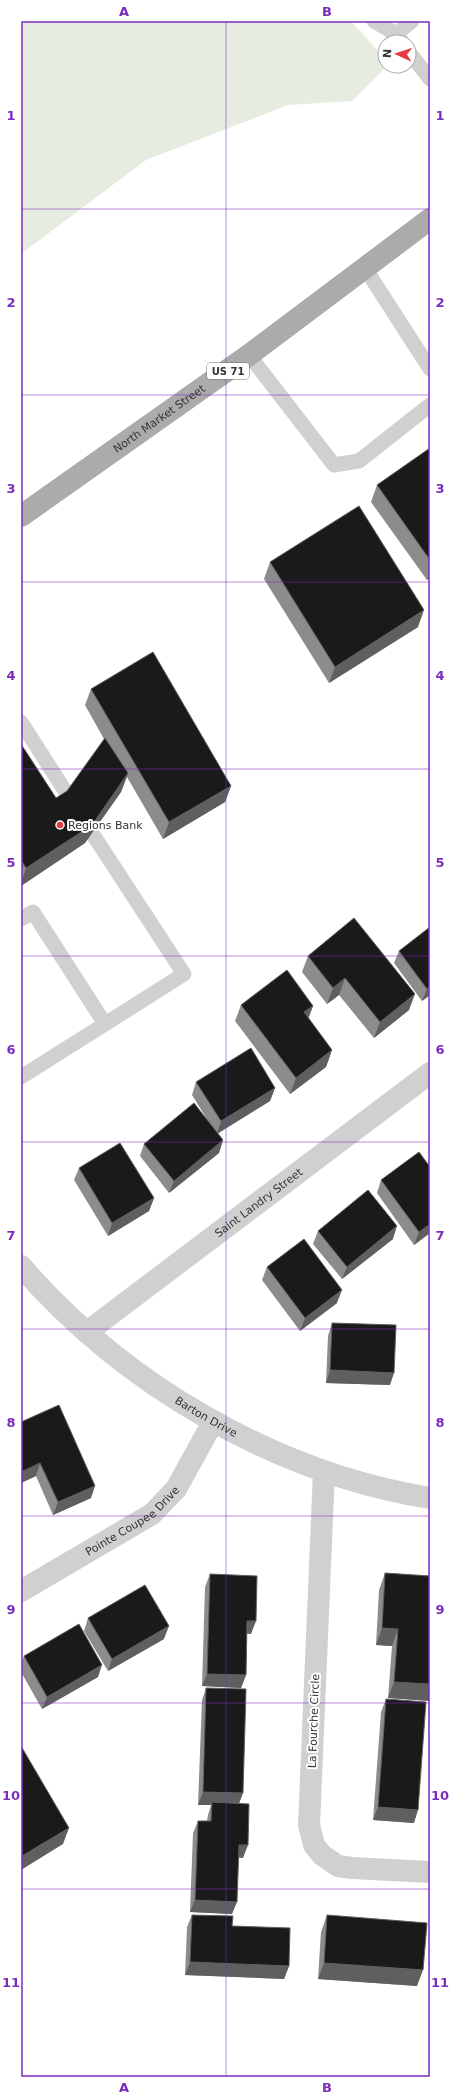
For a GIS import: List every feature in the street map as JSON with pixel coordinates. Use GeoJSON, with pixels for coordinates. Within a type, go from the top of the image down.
{"type":"FeatureCollection","features":[{"type":"Feature","properties":{"kind":"main road","name":"North Market Street"},"geometry":{"type":"LineString","coordinates":[[21,516],[249,355],[430,219]]}},
{"type":"Feature","properties":{"kind":"street","name":"Saint Landry Street"},"geometry":{"type":"LineString","coordinates":[[87,1332],[430,1073]]}},
{"type":"Feature","properties":{"kind":"street","name":"Barton Drive"},"geometry":{"type":"LineString","coordinates":[[21,1266],[38,1286],[87,1332],[163,1391],[213,1422],[270,1451],[324,1472],[411,1495],[430,1498]]}},
{"type":"Feature","properties":{"kind":"street","name":"Pointe Coupee Drive"},"geometry":{"type":"LineString","coordinates":[[21,1592],[152,1514],[176,1489],[213,1422]]}},
{"type":"Feature","properties":{"kind":"street","name":"La Fourche Circle"},"geometry":{"type":"LineString","coordinates":[[324,1472],[309,1825],[314,1845],[322,1855],[338,1866],[430,1872]]}},
{"type":"Feature","properties":{"kind":"lane"},"geometry":{"type":"LineString","coordinates":[[374,21],[393,34]]}},
{"type":"Feature","properties":{"kind":"lane"},"geometry":{"type":"LineString","coordinates":[[402,34],[412,21]]}},
{"type":"Feature","properties":{"kind":"lane"},"geometry":{"type":"LineString","coordinates":[[417,62],[430,79]]}},
{"type":"Feature","properties":{"kind":"lane"},"geometry":{"type":"LineString","coordinates":[[365,268],[430,369]]}},
{"type":"Feature","properties":{"kind":"lane"},"geometry":{"type":"LineString","coordinates":[[249,355],[334,465],[359,461],[430,405]]}},
{"type":"Feature","properties":{"kind":"lane"},"geometry":{"type":"LineString","coordinates":[[21,722],[69,797]]}},
{"type":"Feature","properties":{"kind":"lane"},"geometry":{"type":"LineString","coordinates":[[21,1077],[184,974],[92,833]]}},
{"type":"Feature","properties":{"kind":"lane"},"geometry":{"type":"LineString","coordinates":[[21,919],[33,912],[105,1024]]}},
{"type":"Feature","properties":{"kind":"shaded area"},"geometry":{"type":"Polygon","coordinates":[[[21,21],[351,21],[377,50],[377,74],[379,74],[352,101],[288,105],[146,160],[21,254],[21,21]]]}},
{"type":"Feature","properties":{"kind":"building"},"geometry":{"type":"Polygon","coordinates":[[[430,448],[430,560],[377,485],[430,448]]]}},
{"type":"Feature","properties":{"kind":"building"},"geometry":{"type":"Polygon","coordinates":[[[359,506],[424,610],[335,667],[270,562],[359,506]]]}},
{"type":"Feature","properties":{"kind":"building"},"geometry":{"type":"Polygon","coordinates":[[[153,652],[231,786],[169,822],[91,689],[153,652]]]}},
{"type":"Feature","properties":{"kind":"building","name":"Regions Bank"},"geometry":{"type":"Polygon","coordinates":[[[105,738],[128,773],[92,825],[26,868],[21,860],[21,744],[56,798],[67,791],[105,738]]]}},
{"type":"Feature","properties":{"kind":"building"},"geometry":{"type":"Polygon","coordinates":[[[354,918],[415,994],[380,1022],[345,978],[333,988],[308,956],[354,918]]]}},
{"type":"Feature","properties":{"kind":"building"},"geometry":{"type":"Polygon","coordinates":[[[430,927],[430,986],[427,989],[399,951],[430,927]]]}},
{"type":"Feature","properties":{"kind":"building"},"geometry":{"type":"Polygon","coordinates":[[[287,970],[313,1006],[304,1012],[332,1050],[296,1078],[241,1005],[287,970]]]}},
{"type":"Feature","properties":{"kind":"building"},"geometry":{"type":"Polygon","coordinates":[[[251,1048],[275,1088],[221,1121],[196,1082],[251,1048]]]}},
{"type":"Feature","properties":{"kind":"building"},"geometry":{"type":"Polygon","coordinates":[[[194,1103],[223,1140],[174,1181],[144,1144],[194,1103]]]}},
{"type":"Feature","properties":{"kind":"building"},"geometry":{"type":"Polygon","coordinates":[[[120,1143],[154,1198],[112,1223],[79,1168],[120,1143]]]}},
{"type":"Feature","properties":{"kind":"building"},"geometry":{"type":"Polygon","coordinates":[[[419,1152],[430,1167],[430,1224],[419,1232],[381,1180],[419,1152]]]}},
{"type":"Feature","properties":{"kind":"building"},"geometry":{"type":"Polygon","coordinates":[[[368,1190],[397,1226],[347,1267],[318,1231],[368,1190]]]}},
{"type":"Feature","properties":{"kind":"building"},"geometry":{"type":"Polygon","coordinates":[[[304,1239],[342,1290],[305,1318],[267,1267],[304,1239]]]}},
{"type":"Feature","properties":{"kind":"building"},"geometry":{"type":"Polygon","coordinates":[[[332,1323],[396,1325],[394,1373],[330,1370],[332,1323]]]}},
{"type":"Feature","properties":{"kind":"building"},"geometry":{"type":"Polygon","coordinates":[[[59,1405],[95,1486],[58,1502],[40,1463],[21,1472],[21,1422],[59,1405]]]}},
{"type":"Feature","properties":{"kind":"building"},"geometry":{"type":"Polygon","coordinates":[[[385,1573],[430,1576],[430,1684],[394,1682],[398,1629],[382,1628],[385,1573]]]}},
{"type":"Feature","properties":{"kind":"building"},"geometry":{"type":"Polygon","coordinates":[[[210,1574],[257,1576],[256,1621],[247,1621],[246,1675],[207,1674],[210,1574]]]}},
{"type":"Feature","properties":{"kind":"building"},"geometry":{"type":"Polygon","coordinates":[[[145,1585],[169,1626],[112,1659],[88,1618],[145,1585]]]}},
{"type":"Feature","properties":{"kind":"building"},"geometry":{"type":"Polygon","coordinates":[[[79,1624],[102,1665],[47,1697],[24,1656],[79,1624]]]}},
{"type":"Feature","properties":{"kind":"building"},"geometry":{"type":"Polygon","coordinates":[[[206,1688],[246,1689],[243,1793],[203,1792],[206,1688]]]}},
{"type":"Feature","properties":{"kind":"building"},"geometry":{"type":"Polygon","coordinates":[[[386,1699],[426,1702],[418,1810],[378,1807],[386,1699]]]}},
{"type":"Feature","properties":{"kind":"building"},"geometry":{"type":"Polygon","coordinates":[[[21,1746],[69,1828],[22,1856],[21,1854],[21,1746]]]}},
{"type":"Feature","properties":{"kind":"building"},"geometry":{"type":"Polygon","coordinates":[[[212,1802],[249,1804],[248,1845],[239,1845],[237,1902],[195,1900],[198,1821],[211,1821],[212,1802]]]}},
{"type":"Feature","properties":{"kind":"building"},"geometry":{"type":"Polygon","coordinates":[[[192,1915],[233,1916],[232,1926],[290,1928],[289,1966],[190,1962],[192,1915]]]}},
{"type":"Feature","properties":{"kind":"building"},"geometry":{"type":"Polygon","coordinates":[[[327,1915],[427,1923],[423,1970],[324,1963],[327,1915]]]}},
{"type":"Feature","properties":{"kind":"place","name":"Regions Bank"},"geometry":{"type":"Point","coordinates":[60,825]}}]}
